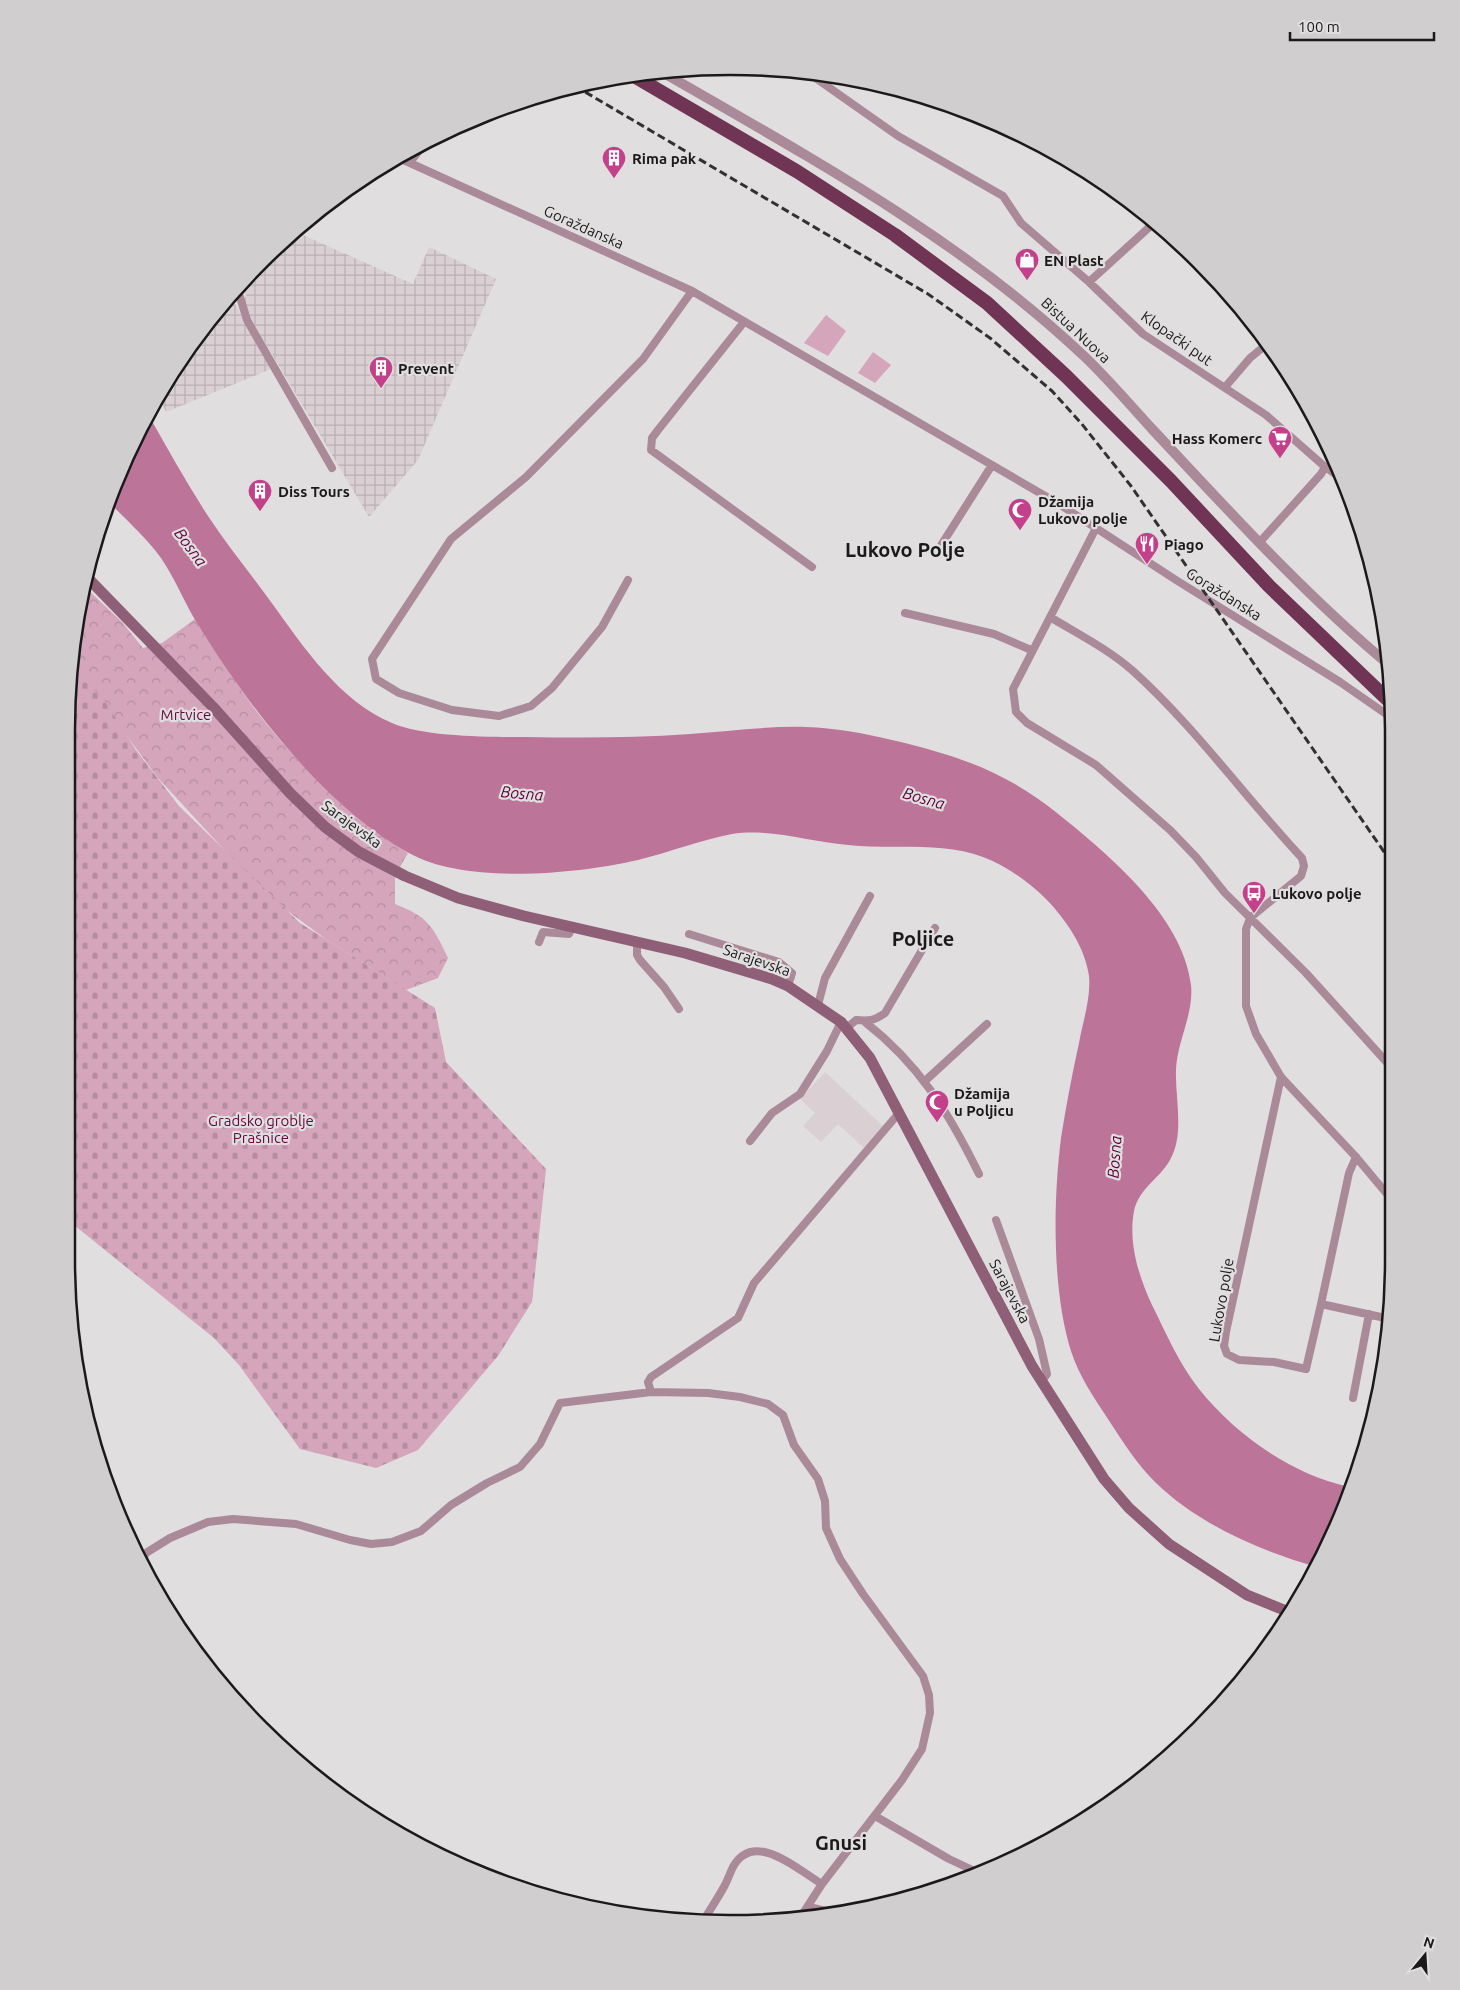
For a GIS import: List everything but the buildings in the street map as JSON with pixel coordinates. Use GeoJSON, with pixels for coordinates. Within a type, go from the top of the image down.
{"type":"FeatureCollection","features":[{"type":"Feature","properties":{"kind":"highway"},"geometry":{"type":"LineString","coordinates":[[643,81],[814,182],[927,257],[987,303],[1066,376],[1171,481],[1269,586],[1384,696]]}},
{"type":"Feature","properties":{"kind":"main road","name":"Sarajevska"},"geometry":{"type":"LineString","coordinates":[[92,582],[213,707],[290,793],[325,826],[359,852],[405,876],[458,898],[726,964],[788,986],[845,1024],[870,1058],[1041,1382],[1104,1480],[1129,1508],[1169,1544],[1207,1571],[1247,1595],[1284,1610]]}},
{"type":"Feature","properties":{"kind":"street","name":"Bistua Nuova"},"geometry":{"type":"LineString","coordinates":[[672,78],[889,206],[950,247],[1022,301],[1086,358],[1307,592],[1380,657]]}},
{"type":"Feature","properties":{"kind":"street","name":"Klopački put"},"geometry":{"type":"LineString","coordinates":[[821,82],[898,136],[1002,196],[1021,223],[1089,282],[1143,334],[1207,376],[1226,386],[1266,414],[1332,472]]}},
{"type":"Feature","properties":{"kind":"street"},"geometry":{"type":"LineString","coordinates":[[410,162],[414,157]]}},
{"type":"Feature","properties":{"kind":"street","name":"Goraždanska"},"geometry":{"type":"LineString","coordinates":[[407,161],[692,291],[992,465],[1096,528],[1340,682],[1385,714]]}},
{"type":"Feature","properties":{"kind":"street"},"geometry":{"type":"LineString","coordinates":[[1089,282],[1149,227]]}},
{"type":"Feature","properties":{"kind":"street"},"geometry":{"type":"LineString","coordinates":[[628,580],[602,627],[552,688],[531,706],[499,716],[452,710],[399,693],[376,679],[372,660],[451,539],[526,476],[643,358],[692,291]]}},
{"type":"Feature","properties":{"kind":"street"},"geometry":{"type":"LineString","coordinates":[[240,296],[248,320],[332,468]]}},
{"type":"Feature","properties":{"kind":"street"},"geometry":{"type":"LineString","coordinates":[[744,322],[652,438],[651,450],[812,567]]}},
{"type":"Feature","properties":{"kind":"street"},"geometry":{"type":"LineString","coordinates":[[1226,386],[1250,358],[1262,348]]}},
{"type":"Feature","properties":{"kind":"street"},"geometry":{"type":"LineString","coordinates":[[940,547],[992,465]]}},
{"type":"Feature","properties":{"kind":"street"},"geometry":{"type":"LineString","coordinates":[[1259,543],[1321,474],[1325,467]]}},
{"type":"Feature","properties":{"kind":"street"},"geometry":{"type":"LineString","coordinates":[[1096,528],[1031,650],[1013,689],[1016,712],[1027,723],[1096,765],[1142,804],[1196,857],[1225,893],[1306,973],[1385,1060]]}},
{"type":"Feature","properties":{"kind":"street"},"geometry":{"type":"LineString","coordinates":[[905,613],[994,634],[1031,650]]}},
{"type":"Feature","properties":{"kind":"street"},"geometry":{"type":"LineString","coordinates":[[1050,617],[1109,652],[1133,671],[1175,713],[1302,858],[1304,866],[1301,876],[1250,918],[1246,929],[1246,1006],[1256,1034],[1281,1077],[1356,1157],[1385,1192]]}},
{"type":"Feature","properties":{"kind":"street"},"geometry":{"type":"LineString","coordinates":[[818,1005],[825,978],[870,896]]}},
{"type":"Feature","properties":{"kind":"street"},"geometry":{"type":"LineString","coordinates":[[539,942],[543,932],[569,934],[572,927]]}},
{"type":"Feature","properties":{"kind":"street"},"geometry":{"type":"LineString","coordinates":[[750,1140],[772,1113],[800,1094],[845,1024],[856,1020],[865,1022],[876,1020],[885,1013],[934,928]]}},
{"type":"Feature","properties":{"kind":"street"},"geometry":{"type":"LineString","coordinates":[[689,934],[779,962],[792,973],[788,986]]}},
{"type":"Feature","properties":{"kind":"street"},"geometry":{"type":"LineString","coordinates":[[638,943],[637,955],[640,960],[664,987],[679,1009]]}},
{"type":"Feature","properties":{"kind":"street"},"geometry":{"type":"LineString","coordinates":[[865,1022],[925,1081],[954,1123],[979,1174]]}},
{"type":"Feature","properties":{"kind":"street"},"geometry":{"type":"LineString","coordinates":[[925,1081],[988,1024]]}},
{"type":"Feature","properties":{"kind":"street","name":"Lukovo polje"},"geometry":{"type":"LineString","coordinates":[[1281,1077],[1226,1332],[1224,1346],[1227,1354],[1238,1360],[1274,1362],[1306,1369],[1349,1173],[1356,1157]]}},
{"type":"Feature","properties":{"kind":"street"},"geometry":{"type":"LineString","coordinates":[[651,1392],[648,1382],[651,1377],[738,1318],[754,1283],[899,1113]]}},
{"type":"Feature","properties":{"kind":"street"},"geometry":{"type":"LineString","coordinates":[[996,1220],[1039,1339],[1047,1374],[1041,1382]]}},
{"type":"Feature","properties":{"kind":"street"},"geometry":{"type":"LineString","coordinates":[[1321,1304],[1382,1317]]}},
{"type":"Feature","properties":{"kind":"street"},"geometry":{"type":"LineString","coordinates":[[1353,1398],[1369,1314]]}},
{"type":"Feature","properties":{"kind":"street"},"geometry":{"type":"LineString","coordinates":[[145,1554],[170,1538],[208,1522],[234,1520],[296,1524],[350,1540],[371,1544],[392,1542],[422,1531],[451,1505],[486,1483],[520,1467],[540,1444],[560,1403],[651,1392],[708,1393],[740,1397],[768,1404],[783,1415],[794,1445],[818,1479],[825,1501],[826,1528],[840,1559],[923,1676],[929,1695],[930,1713],[922,1749],[875,1816],[822,1884],[807,1910]]}},
{"type":"Feature","properties":{"kind":"street"},"geometry":{"type":"LineString","coordinates":[[875,1816],[949,1859],[970,1869]]}},
{"type":"Feature","properties":{"kind":"street"},"geometry":{"type":"LineString","coordinates":[[707,1914],[726,1884],[733,1867],[745,1853],[756,1850],[782,1859],[822,1884]]}},
{"type":"Feature","properties":{"kind":"street"},"geometry":{"type":"LineString","coordinates":[[809,1907],[816,1909]]}},
{"type":"Feature","properties":{"kind":"shaded area","name":"Prevent"},"geometry":{"type":"Polygon","coordinates":[[[303,235],[413,284],[429,247],[496,279],[418,460],[369,517],[252,321],[244,303],[246,294],[244,291],[267,267],[297,239],[299,240],[303,235]]]}},
{"type":"Feature","properties":{"kind":"shaded area"},"geometry":{"type":"Polygon","coordinates":[[[235,304],[271,369],[166,412],[162,404],[185,366],[210,331],[235,304]]]}},
{"type":"Feature","properties":{"kind":"shaded area"},"geometry":{"type":"Polygon","coordinates":[[[825,1072],[884,1127],[864,1148],[838,1124],[821,1142],[803,1126],[815,1113],[800,1099],[825,1072]]]}},
{"type":"Feature","properties":{"kind":"green space"},"geometry":{"type":"Polygon","coordinates":[[[826,315],[846,331],[828,356],[804,343],[826,315]]]}},
{"type":"Feature","properties":{"kind":"green space"},"geometry":{"type":"Polygon","coordinates":[[[873,352],[891,365],[875,383],[858,373],[873,352]]]}},
{"type":"Feature","properties":{"kind":"green space","name":"Mrtvice"},"geometry":{"type":"Polygon","coordinates":[[[90,592],[122,622],[143,648],[162,643],[195,619],[254,708],[288,749],[345,805],[408,853],[395,876],[395,904],[422,918],[438,938],[448,958],[438,978],[406,990],[327,940],[266,895],[158,778],[87,682],[77,678],[90,592]]]}},
{"type":"Feature","properties":{"kind":"green space","name":"Gradsko groblje Prašnice"},"geometry":{"type":"Polygon","coordinates":[[[78,672],[104,700],[136,750],[179,806],[300,923],[435,1008],[446,1062],[546,1169],[532,1302],[498,1356],[418,1450],[376,1468],[300,1449],[239,1365],[214,1338],[75,1226],[75,730],[78,672]]]}},
{"type":"Feature","properties":{"kind":"water","name":"Bosna"},"geometry":{"type":"Polygon","coordinates":[[[152,422],[215,527],[309,654],[339,687],[355,701],[392,723],[405,728],[439,734],[495,737],[588,738],[649,736],[791,727],[828,728],[849,731],[937,752],[999,775],[1038,798],[1098,847],[1120,867],[1159,911],[1174,935],[1185,959],[1191,985],[1188,1017],[1177,1059],[1178,1136],[1176,1146],[1168,1164],[1141,1195],[1134,1211],[1132,1235],[1139,1271],[1152,1305],[1179,1359],[1199,1389],[1214,1406],[1248,1437],[1286,1463],[1307,1473],[1345,1486],[1335,1511],[1309,1565],[1274,1553],[1231,1534],[1190,1511],[1172,1497],[1148,1475],[1130,1452],[1092,1395],[1074,1360],[1065,1327],[1057,1274],[1056,1217],[1058,1163],[1061,1138],[1088,1001],[1089,976],[1087,965],[1074,935],[1061,916],[1033,887],[1009,870],[983,857],[967,852],[933,847],[848,845],[761,833],[732,834],[638,860],[554,872],[490,873],[460,870],[432,863],[409,853],[377,833],[316,780],[288,749],[262,717],[214,650],[161,558],[114,507],[125,479],[152,422]]]}},
{"type":"Feature","properties":{"kind":"railway"},"geometry":{"type":"LineString","coordinates":[[585,92],[928,294],[990,338],[1052,391],[1081,423],[1131,486],[1385,853]]}},
{"type":"Feature","properties":{"kind":"place","name":"Rima pak"},"geometry":{"type":"Point","coordinates":[614,179]}},
{"type":"Feature","properties":{"kind":"place","name":"EN Plast"},"geometry":{"type":"Point","coordinates":[1027,281]}},
{"type":"Feature","properties":{"kind":"place","name":"Prevent"},"geometry":{"type":"Point","coordinates":[381,389]}},
{"type":"Feature","properties":{"kind":"place","name":"Hass Komerc"},"geometry":{"type":"Point","coordinates":[1280,459]}},
{"type":"Feature","properties":{"kind":"place","name":"Diss Tours"},"geometry":{"type":"Point","coordinates":[260,512]}},
{"type":"Feature","properties":{"kind":"place","name":"Džamija Lukovo polje"},"geometry":{"type":"Point","coordinates":[1020,531]}},
{"type":"Feature","properties":{"kind":"place","name":"Piago"},"geometry":{"type":"Point","coordinates":[1147,565]}},
{"type":"Feature","properties":{"kind":"place","name":"Lukovo polje"},"geometry":{"type":"Point","coordinates":[1254,914]}},
{"type":"Feature","properties":{"kind":"place","name":"Džamija u Poljicu"},"geometry":{"type":"Point","coordinates":[937,1123]}},
{"type":"Feature","properties":{"kind":"district","name":"Lukovo Polje"},"geometry":{"type":"Point","coordinates":[905,549]}},
{"type":"Feature","properties":{"kind":"district","name":"Poljice"},"geometry":{"type":"Point","coordinates":[923,938]}},
{"type":"Feature","properties":{"kind":"district","name":"Gnusi"},"geometry":{"type":"Point","coordinates":[841,1842]}}]}
